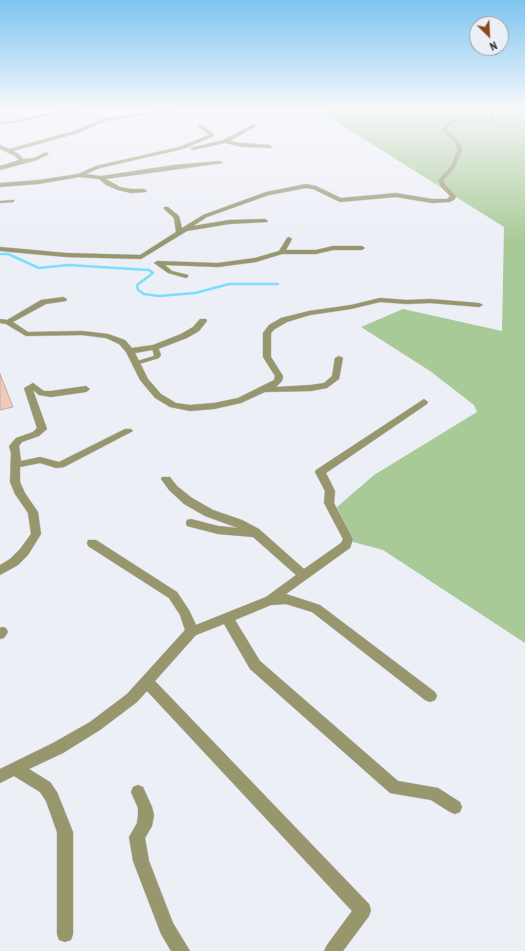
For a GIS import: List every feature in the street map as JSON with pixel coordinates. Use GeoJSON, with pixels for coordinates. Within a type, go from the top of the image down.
{"type":"FeatureCollection","features":[{"type":"Feature","properties":{"kind":"street"},"geometry":{"type":"LineString","coordinates":[[11,152],[17,155],[22,161]]}},
{"type":"Feature","properties":{"kind":"street"},"geometry":{"type":"LineString","coordinates":[[0,185],[39,182],[79,175],[98,167],[162,152]]}},
{"type":"Feature","properties":{"kind":"street"},"geometry":{"type":"LineString","coordinates":[[141,257],[205,216],[268,192],[314,186],[340,200],[396,195],[432,201],[451,200],[453,196],[443,186],[440,180],[452,168],[459,152]]}},
{"type":"Feature","properties":{"kind":"street"},"geometry":{"type":"LineString","coordinates":[[0,168],[22,161],[35,159],[46,154]]}},
{"type":"Feature","properties":{"kind":"street"},"geometry":{"type":"LineString","coordinates":[[79,175],[100,178],[136,174],[174,167],[220,163]]}},
{"type":"Feature","properties":{"kind":"street"},"geometry":{"type":"LineString","coordinates":[[100,178],[108,184],[118,188],[131,191],[144,191]]}},
{"type":"Feature","properties":{"kind":"street"},"geometry":{"type":"LineString","coordinates":[[166,208],[178,217],[179,232]]}},
{"type":"Feature","properties":{"kind":"street"},"geometry":{"type":"LineString","coordinates":[[186,229],[229,222],[265,222]]}},
{"type":"Feature","properties":{"kind":"street"},"geometry":{"type":"LineString","coordinates":[[282,252],[289,239]]}},
{"type":"Feature","properties":{"kind":"street"},"geometry":{"type":"LineString","coordinates":[[157,263],[218,265],[256,260],[282,252],[316,252],[333,248],[362,248]]}},
{"type":"Feature","properties":{"kind":"street"},"geometry":{"type":"LineString","coordinates":[[0,249],[66,255],[141,257],[157,263],[170,272],[186,276]]}},
{"type":"Feature","properties":{"kind":"street"},"geometry":{"type":"LineString","coordinates":[[4,322],[44,302],[63,298]]}},
{"type":"Feature","properties":{"kind":"street"},"geometry":{"type":"LineString","coordinates":[[4,322],[26,334],[82,333],[108,336],[122,342],[130,351],[144,380],[158,396],[165,402],[190,408],[225,404],[241,400],[267,390],[278,381],[279,376],[267,357],[267,333],[272,327],[284,320],[309,313],[351,307],[380,300],[407,302],[430,301],[479,305]]}},
{"type":"Feature","properties":{"kind":"street"},"geometry":{"type":"LineString","coordinates":[[130,351],[155,347],[191,332],[203,321]]}},
{"type":"Feature","properties":{"kind":"street"},"geometry":{"type":"LineString","coordinates":[[267,390],[311,388],[327,385],[336,377],[338,358]]}},
{"type":"Feature","properties":{"kind":"street"},"geometry":{"type":"LineString","coordinates":[[0,571],[14,562],[24,552],[36,534],[33,512],[20,494],[15,482],[15,443],[36,434],[42,429],[29,387],[33,386],[42,393],[51,394],[86,389]]}},
{"type":"Feature","properties":{"kind":"street"},"geometry":{"type":"LineString","coordinates":[[0,776],[58,748],[95,726],[132,698],[192,631],[228,618],[270,600],[346,545],[348,539],[329,503],[330,491],[320,472],[424,402]]}},
{"type":"Feature","properties":{"kind":"street"},"geometry":{"type":"LineString","coordinates":[[16,465],[40,460],[61,465],[128,431]]}},
{"type":"Feature","properties":{"kind":"street"},"geometry":{"type":"LineString","coordinates":[[166,479],[173,488],[188,501],[210,514],[238,523],[256,533],[304,576]]}},
{"type":"Feature","properties":{"kind":"street"},"geometry":{"type":"LineString","coordinates":[[191,523],[218,530],[256,533]]}},
{"type":"Feature","properties":{"kind":"street"},"geometry":{"type":"LineString","coordinates":[[92,543],[173,595],[185,613],[192,631]]}},
{"type":"Feature","properties":{"kind":"street"},"geometry":{"type":"LineString","coordinates":[[270,600],[286,599],[316,608],[430,696]]}},
{"type":"Feature","properties":{"kind":"street"},"geometry":{"type":"LineString","coordinates":[[228,618],[255,665],[395,788],[433,793],[455,807]]}},
{"type":"Feature","properties":{"kind":"street"},"geometry":{"type":"LineString","coordinates":[[146,682],[364,910],[334,951]]}},
{"type":"Feature","properties":{"kind":"street"},"geometry":{"type":"LineString","coordinates":[[15,769],[45,787],[52,797],[65,832],[65,934]]}},
{"type":"Feature","properties":{"kind":"street"},"geometry":{"type":"LineString","coordinates":[[138,792],[145,807],[146,815],[144,826],[137,837],[141,861],[167,928],[181,951]]}},
{"type":"Feature","properties":{"kind":"lane"},"geometry":{"type":"LineString","coordinates":[[0,202],[12,201]]}},
{"type":"Feature","properties":{"kind":"lane"},"geometry":{"type":"LineString","coordinates":[[136,363],[157,357],[158,355],[155,347]]}},
{"type":"Feature","properties":{"kind":"green space"},"geometry":{"type":"Polygon","coordinates":[[[385,152],[525,152],[525,643],[383,550],[353,542],[337,507],[374,475],[477,412],[474,405],[430,371],[361,327],[403,309],[502,331],[504,227],[385,152]]]}},
{"type":"Feature","properties":{"kind":"building"},"geometry":{"type":"Polygon","coordinates":[[[0,374],[13,407],[0,410],[0,374]]]}},
{"type":"Feature","properties":{"kind":"waterway"},"geometry":{"type":"LineString","coordinates":[[0,254],[8,254],[39,268],[68,265],[149,270],[153,273],[137,285],[138,290],[144,294],[159,296],[195,293],[229,284],[278,284]]}}]}
